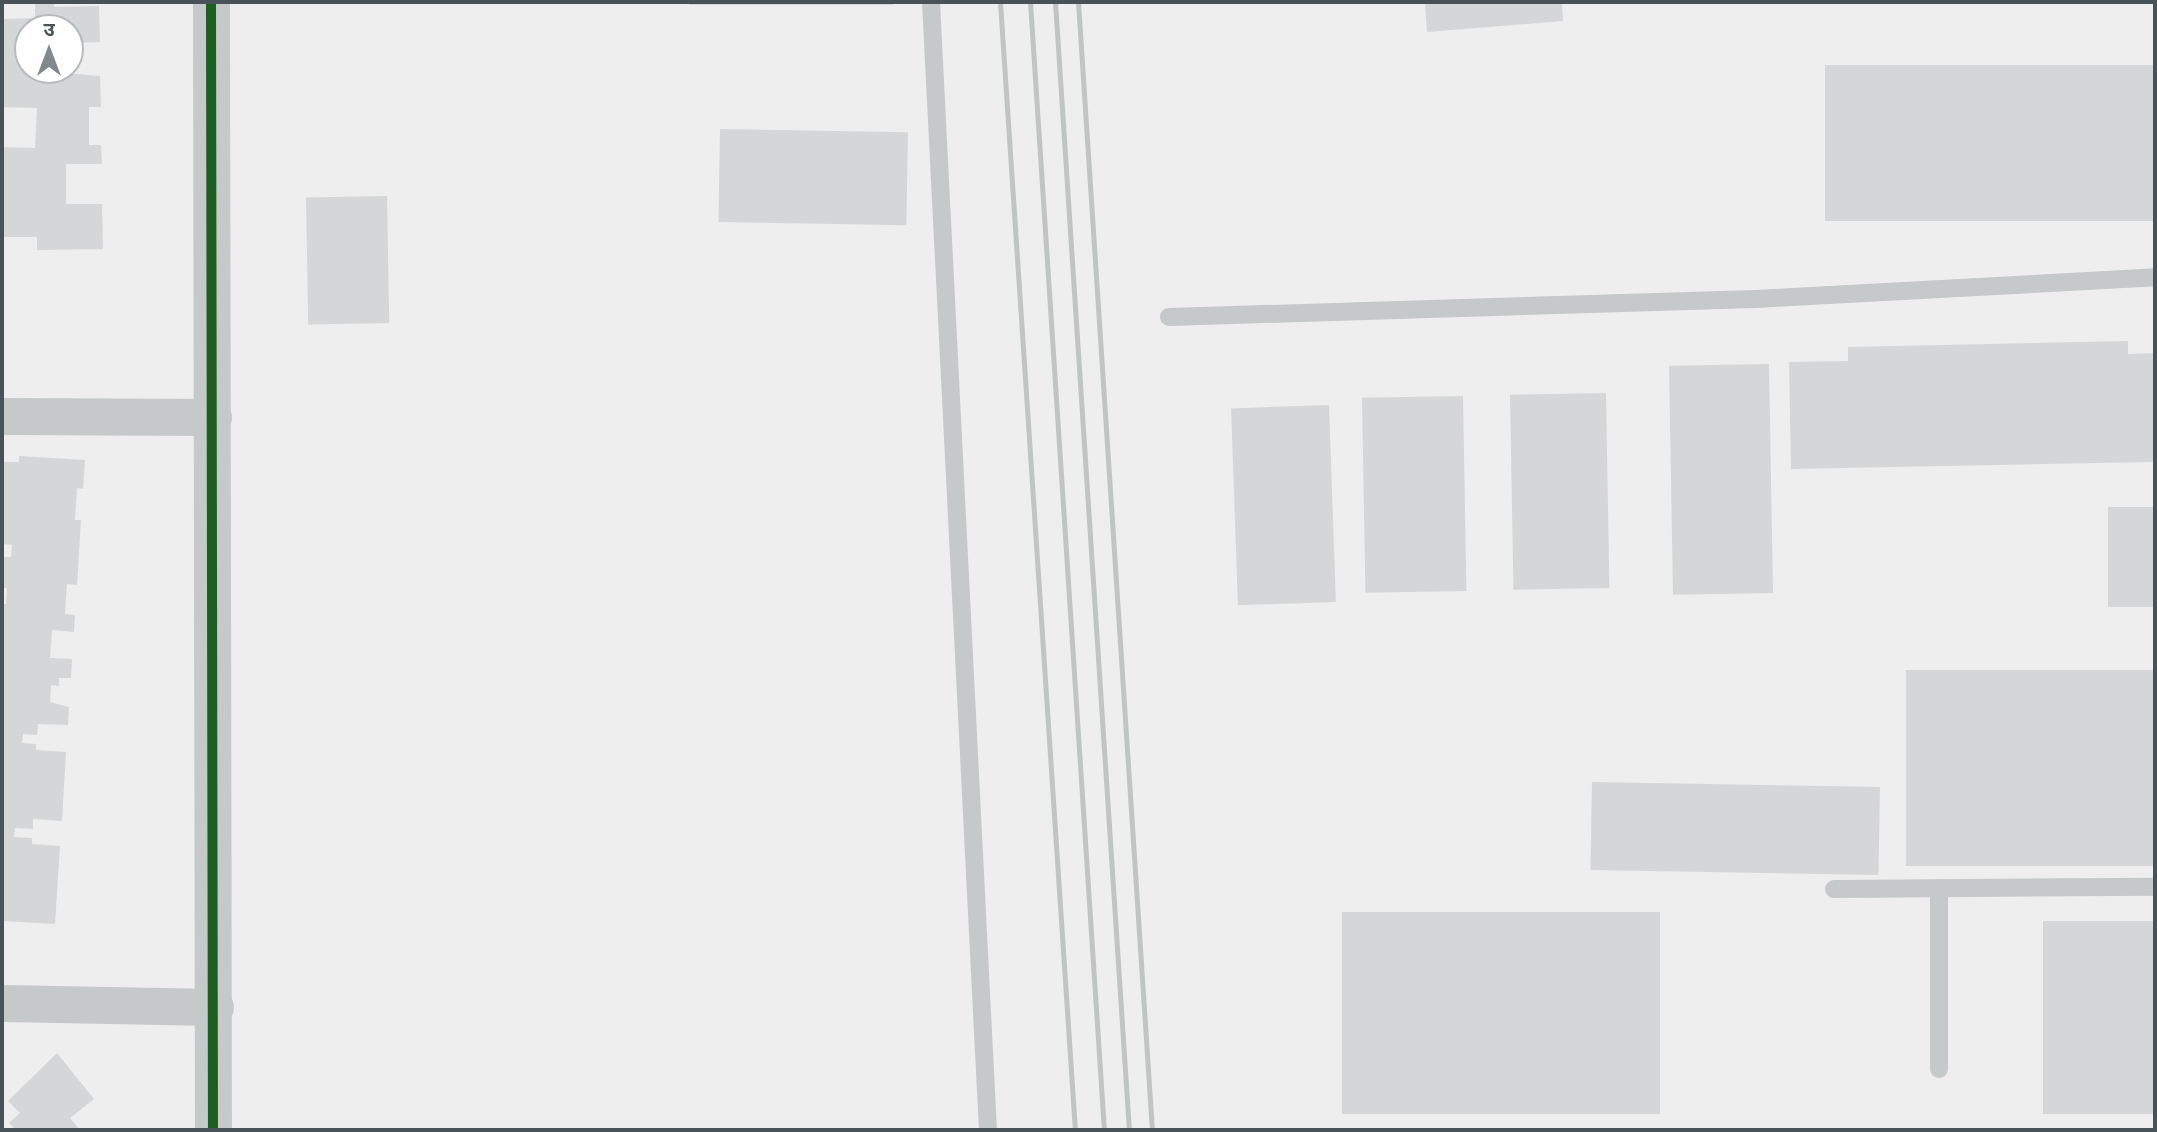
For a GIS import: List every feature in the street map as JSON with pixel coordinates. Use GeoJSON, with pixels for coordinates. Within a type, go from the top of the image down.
{"type":"FeatureCollection","features":[{"type":"Feature","properties":{"kind":"street"},"geometry":{"type":"LineString","coordinates":[[211,2],[215,1007],[213,1130]]}},
{"type":"Feature","properties":{"kind":"street"},"geometry":{"type":"LineString","coordinates":[[2,416],[213,417]]}},
{"type":"Feature","properties":{"kind":"street"},"geometry":{"type":"LineString","coordinates":[[2,1003],[215,1007]]}},
{"type":"Feature","properties":{"kind":"lane"},"geometry":{"type":"LineString","coordinates":[[931,2],[988,1130]]}},
{"type":"Feature","properties":{"kind":"lane"},"geometry":{"type":"LineString","coordinates":[[1169,317],[1755,299],[2155,277]]}},
{"type":"Feature","properties":{"kind":"lane"},"geometry":{"type":"LineString","coordinates":[[1834,890],[2155,887]]}},
{"type":"Feature","properties":{"kind":"lane"},"geometry":{"type":"LineString","coordinates":[[1939,888],[1939,1069]]}},
{"type":"Feature","properties":{"kind":"building"},"geometry":{"type":"Polygon","coordinates":[[[35,2],[54,2],[54,7],[99,6],[100,42],[84,43],[84,14],[35,14],[35,2]]]}},
{"type":"Feature","properties":{"kind":"building"},"geometry":{"type":"Polygon","coordinates":[[[689,2],[893,2],[893,5],[689,5],[689,2]]]}},
{"type":"Feature","properties":{"kind":"building"},"geometry":{"type":"Polygon","coordinates":[[[1425,2],[1562,2],[1563,21],[1427,32],[1425,2]]]}},
{"type":"Feature","properties":{"kind":"building"},"geometry":{"type":"Polygon","coordinates":[[[2,19],[14,19],[14,84],[84,84],[84,75],[100,76],[101,107],[89,107],[89,145],[101,145],[102,164],[66,164],[66,204],[102,204],[103,249],[37,250],[37,237],[2,237],[2,147],[35,148],[37,108],[2,107],[2,19]]]}},
{"type":"Feature","properties":{"kind":"building"},"geometry":{"type":"Polygon","coordinates":[[[1825,65],[2155,65],[2155,221],[1825,221],[1825,65]]]}},
{"type":"Feature","properties":{"kind":"building"},"geometry":{"type":"Polygon","coordinates":[[[720,129],[908,132],[906,225],[718,222],[720,129]]]}},
{"type":"Feature","properties":{"kind":"building"},"geometry":{"type":"Polygon","coordinates":[[[387,196],[389,323],[308,324],[306,197],[387,196]]]}},
{"type":"Feature","properties":{"kind":"building"},"geometry":{"type":"Polygon","coordinates":[[[2128,341],[2128,354],[2155,353],[2155,462],[1791,469],[1789,362],[1848,361],[1848,347],[2128,341]]]}},
{"type":"Feature","properties":{"kind":"building"},"geometry":{"type":"Polygon","coordinates":[[[1769,364],[1773,593],[1673,595],[1669,366],[1769,364]]]}},
{"type":"Feature","properties":{"kind":"building"},"geometry":{"type":"Polygon","coordinates":[[[1606,393],[1609,588],[1513,590],[1510,395],[1606,393]]]}},
{"type":"Feature","properties":{"kind":"building"},"geometry":{"type":"Polygon","coordinates":[[[1463,396],[1466,591],[1365,593],[1362,398],[1463,396]]]}},
{"type":"Feature","properties":{"kind":"building"},"geometry":{"type":"Polygon","coordinates":[[[1329,405],[1336,602],[1238,605],[1231,408],[1329,405]]]}},
{"type":"Feature","properties":{"kind":"building"},"geometry":{"type":"Polygon","coordinates":[[[19,456],[85,460],[83,489],[77,488],[75,520],[81,520],[77,585],[67,584],[65,614],[75,615],[74,632],[52,630],[50,658],[72,659],[71,678],[59,678],[59,686],[51,685],[50,702],[69,707],[68,725],[38,724],[37,735],[23,734],[22,743],[36,744],[36,750],[66,752],[62,821],[33,819],[33,829],[15,828],[14,837],[32,838],[32,844],[60,846],[55,924],[2,921],[2,604],[6,604],[7,588],[2,588],[2,557],[11,557],[12,545],[2,544],[2,462],[19,462],[19,456]]]}},
{"type":"Feature","properties":{"kind":"building"},"geometry":{"type":"Polygon","coordinates":[[[2108,507],[2155,507],[2155,607],[2108,607],[2108,507]]]}},
{"type":"Feature","properties":{"kind":"building"},"geometry":{"type":"Polygon","coordinates":[[[1906,670],[2155,670],[2155,866],[1906,866],[1906,670]]]}},
{"type":"Feature","properties":{"kind":"building"},"geometry":{"type":"Polygon","coordinates":[[[1592,782],[1880,787],[1878,875],[1590,870],[1592,782]]]}},
{"type":"Feature","properties":{"kind":"building"},"geometry":{"type":"Polygon","coordinates":[[[1342,912],[1660,912],[1660,1114],[1342,1114],[1342,912]]]}},
{"type":"Feature","properties":{"kind":"building"},"geometry":{"type":"Polygon","coordinates":[[[2043,921],[2155,921],[2155,1114],[2043,1114],[2043,921]]]}},
{"type":"Feature","properties":{"kind":"building"},"geometry":{"type":"Polygon","coordinates":[[[57,1053],[94,1099],[70,1118],[80,1130],[16,1130],[9,1123],[20,1113],[8,1101],[57,1053]]]}},
{"type":"Feature","properties":{"kind":"railway"},"geometry":{"type":"LineString","coordinates":[[1000,2],[1075,1130]]}},
{"type":"Feature","properties":{"kind":"railway"},"geometry":{"type":"LineString","coordinates":[[1030,2],[1104,1130]]}},
{"type":"Feature","properties":{"kind":"railway"},"geometry":{"type":"LineString","coordinates":[[1055,2],[1129,1130]]}},
{"type":"Feature","properties":{"kind":"railway"},"geometry":{"type":"LineString","coordinates":[[1078,2],[1152,1130]]}},
{"type":"Feature","properties":{"kind":"cycle path"},"geometry":{"type":"LineString","coordinates":[[211,2],[213,1130]]}}]}
